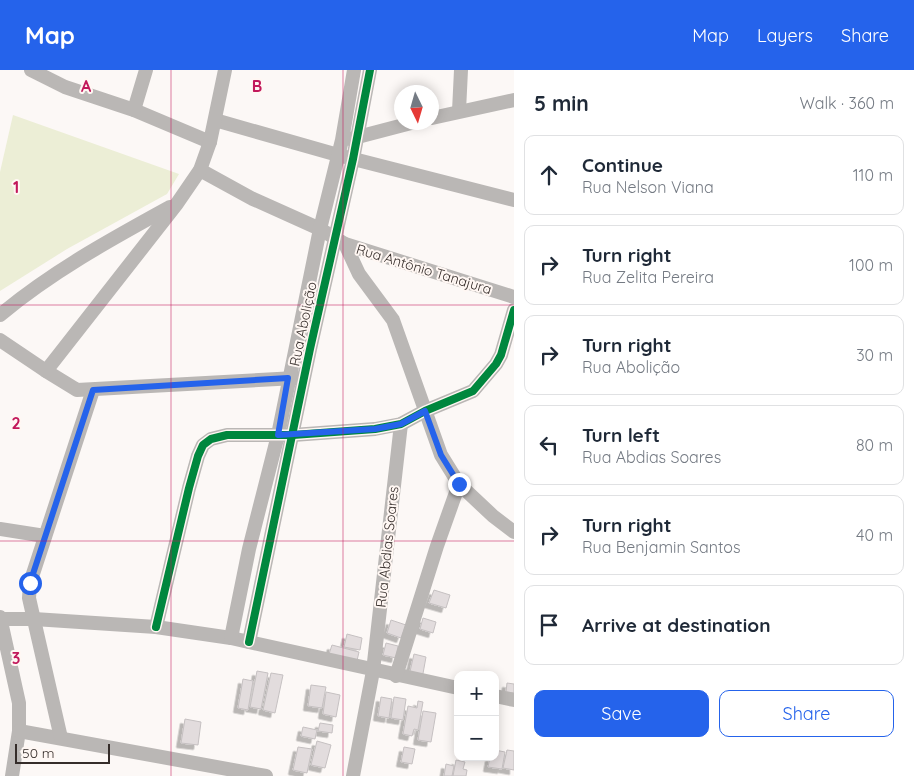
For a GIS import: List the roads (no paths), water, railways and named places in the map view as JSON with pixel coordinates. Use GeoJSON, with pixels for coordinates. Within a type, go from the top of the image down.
{"type":"FeatureCollection","features":[{"type":"Feature","properties":{"kind":"street"},"geometry":{"type":"LineString","coordinates":[[31,70],[52,75],[65,87],[134,110],[210,142]]}},
{"type":"Feature","properties":{"kind":"street"},"geometry":{"type":"LineString","coordinates":[[134,110],[146,70]]}},
{"type":"Feature","properties":{"kind":"street"},"geometry":{"type":"LineString","coordinates":[[46,372],[176,204],[200,170],[210,142],[225,70]]}},
{"type":"Feature","properties":{"kind":"street","name":"Rua Abolição"},"geometry":{"type":"LineString","coordinates":[[231,638],[249,549],[278,435],[288,378],[320,228],[342,140],[354,70]]}},
{"type":"Feature","properties":{"kind":"street","name":"Rua Abolição"},"geometry":{"type":"LineString","coordinates":[[249,642],[304,378],[340,241],[370,70]]}},
{"type":"Feature","properties":{"kind":"street"},"geometry":{"type":"LineString","coordinates":[[459,111],[460,70]]}},
{"type":"Feature","properties":{"kind":"street"},"geometry":{"type":"LineString","coordinates":[[439,116],[514,100]]}},
{"type":"Feature","properties":{"kind":"street"},"geometry":{"type":"LineString","coordinates":[[215,120],[338,156],[514,200]]}},
{"type":"Feature","properties":{"kind":"street"},"geometry":{"type":"LineString","coordinates":[[342,140],[394,128]]}},
{"type":"Feature","properties":{"kind":"street"},"geometry":{"type":"LineString","coordinates":[[200,170],[253,199],[320,228]]}},
{"type":"Feature","properties":{"kind":"street"},"geometry":{"type":"LineString","coordinates":[[0,315],[19,299],[82,256],[176,204]]}},
{"type":"Feature","properties":{"kind":"street","name":"Rua Antônio Tanajura"},"geometry":{"type":"LineString","coordinates":[[320,228],[340,241],[514,297]]}},
{"type":"Feature","properties":{"kind":"street"},"geometry":{"type":"LineString","coordinates":[[340,241],[359,274],[393,320],[441,455],[459,484],[493,516],[514,532]]}},
{"type":"Feature","properties":{"kind":"street"},"geometry":{"type":"LineString","coordinates":[[156,627],[202,446],[211,439],[227,435],[293,435],[375,429],[401,424],[425,411],[473,391],[496,364],[501,354],[514,310]]}},
{"type":"Feature","properties":{"kind":"street"},"geometry":{"type":"LineString","coordinates":[[0,340],[46,372],[77,390],[304,378]]}},
{"type":"Feature","properties":{"kind":"street"},"geometry":{"type":"LineString","coordinates":[[61,738],[29,598],[30,583],[93,390]]}},
{"type":"Feature","properties":{"kind":"street","name":"Rua Abdias Soares"},"geometry":{"type":"LineString","coordinates":[[353,776],[373,671],[401,424]]}},
{"type":"Feature","properties":{"kind":"street"},"geometry":{"type":"LineString","coordinates":[[396,676],[437,546],[459,484]]}},
{"type":"Feature","properties":{"kind":"street"},"geometry":{"type":"LineString","coordinates":[[0,529],[45,536]]}},
{"type":"Feature","properties":{"kind":"street"},"geometry":{"type":"LineString","coordinates":[[12,776],[19,731],[19,704],[0,618],[156,627],[231,638],[373,671],[454,687]]}},
{"type":"Feature","properties":{"kind":"street"},"geometry":{"type":"LineString","coordinates":[[499,697],[514,700]]}},
{"type":"Feature","properties":{"kind":"street"},"geometry":{"type":"LineString","coordinates":[[19,731],[266,776]]}}]}
